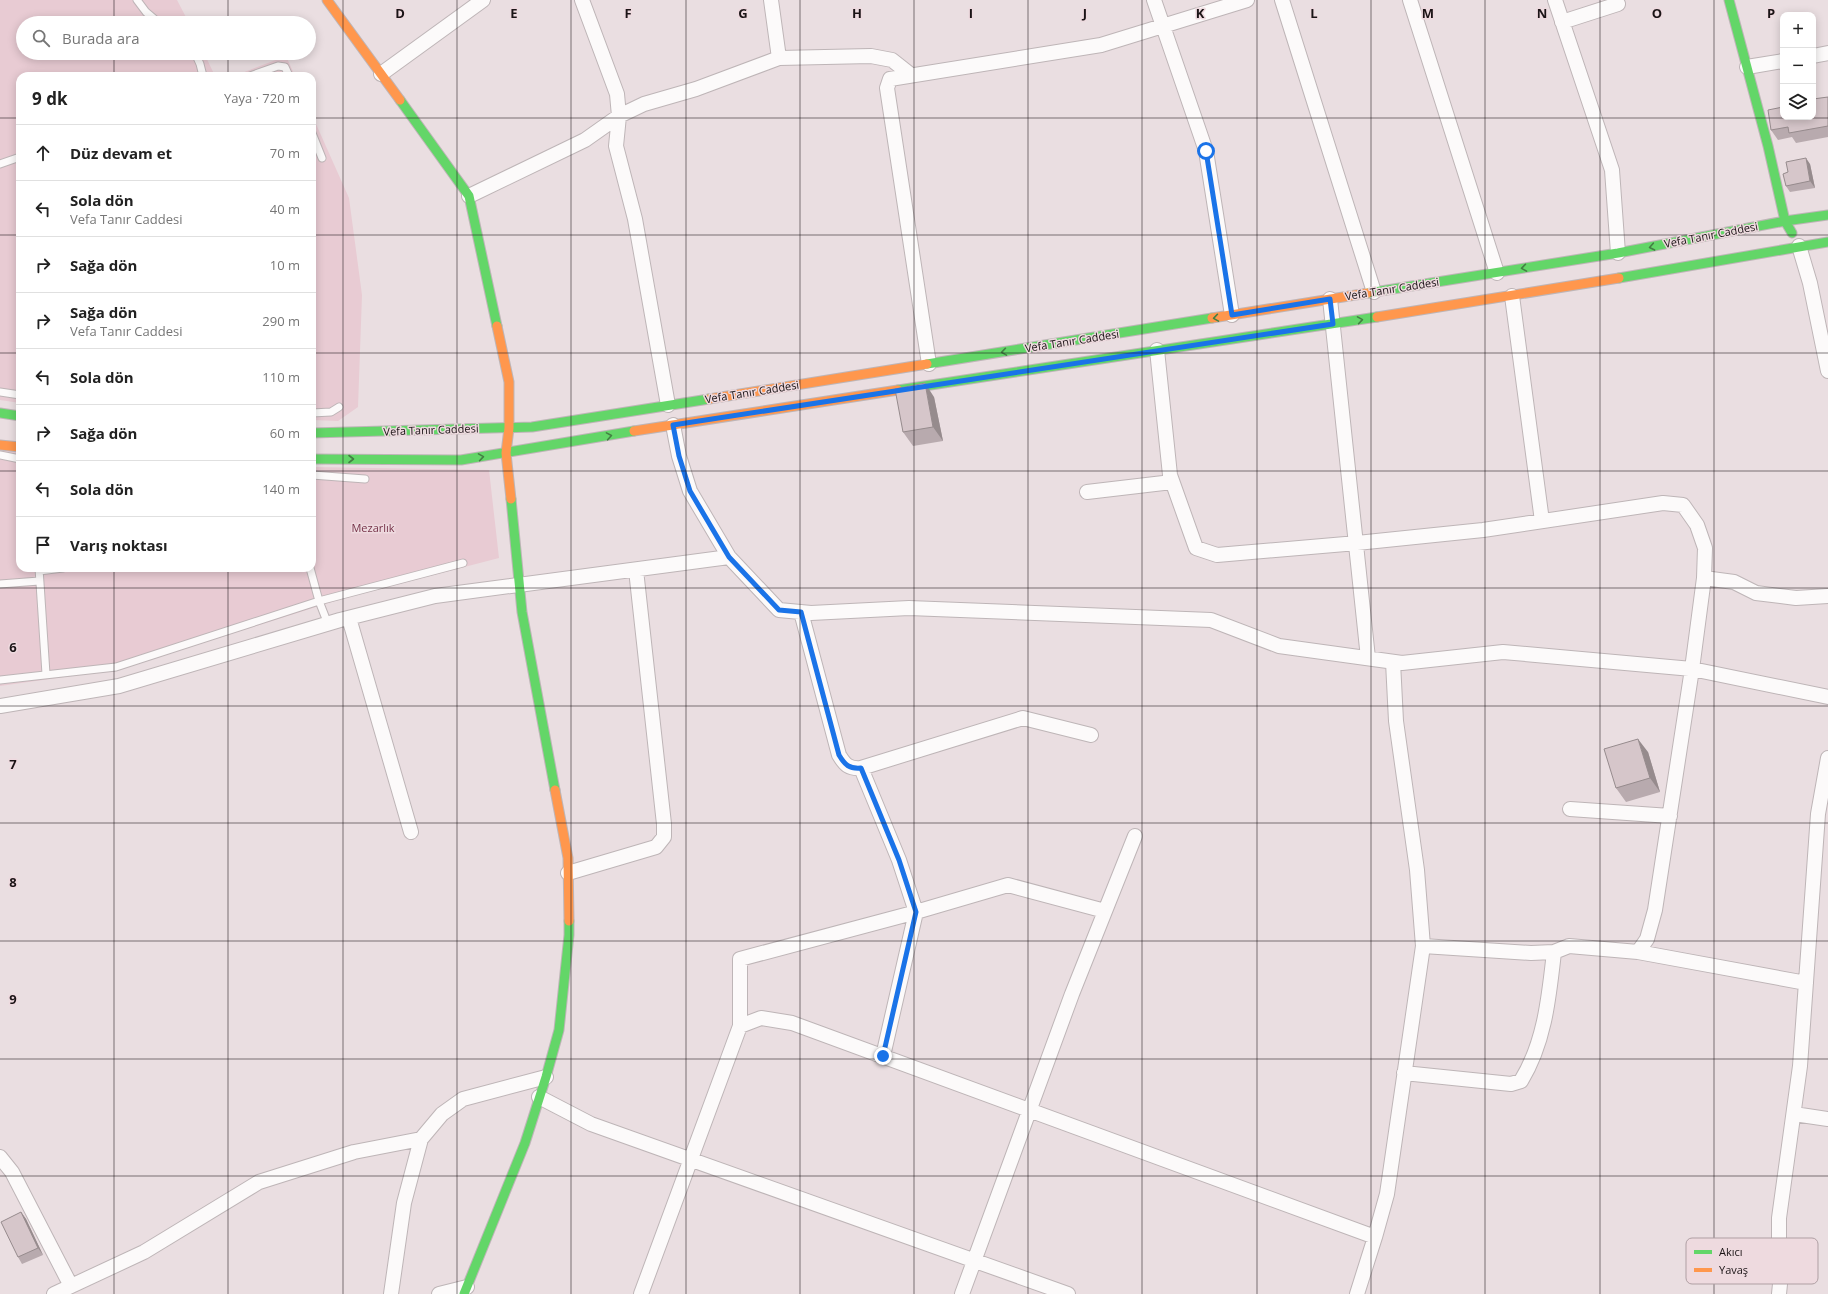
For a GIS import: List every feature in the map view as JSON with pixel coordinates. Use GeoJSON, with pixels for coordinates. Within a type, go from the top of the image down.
{"type":"FeatureCollection","features":[{"type":"Feature","properties":{"kind":"main road"},"geometry":{"type":"LineString","coordinates":[[327,0],[469,196],[509,382],[509,428],[506,453],[522,612],[568,858],[569,935],[559,1030],[525,1144],[466,1290]]}},
{"type":"Feature","properties":{"kind":"main road"},"geometry":{"type":"LineString","coordinates":[[1729,0],[1785,221],[1799,246]]}},
{"type":"Feature","properties":{"kind":"main road","name":"Vefa Tanır Caddesi"},"geometry":{"type":"LineString","coordinates":[[316,433],[532,427],[1497,273],[1618,253],[1785,221],[1828,215]]}},
{"type":"Feature","properties":{"kind":"main road","name":"Vefa Tanır Caddesi"},"geometry":{"type":"LineString","coordinates":[[316,459],[461,460],[673,425],[1512,296],[1828,242]]}},
{"type":"Feature","properties":{"kind":"main road"},"geometry":{"type":"LineString","coordinates":[[0,413],[16,415]]}},
{"type":"Feature","properties":{"kind":"main road"},"geometry":{"type":"LineString","coordinates":[[0,445],[16,447]]}},
{"type":"Feature","properties":{"kind":"street"},"geometry":{"type":"LineString","coordinates":[[381,74],[483,0]]}},
{"type":"Feature","properties":{"kind":"street"},"geometry":{"type":"LineString","coordinates":[[582,0],[617,94],[619,116],[616,146],[635,219],[668,405]]}},
{"type":"Feature","properties":{"kind":"street"},"geometry":{"type":"LineString","coordinates":[[771,0],[780,58]]}},
{"type":"Feature","properties":{"kind":"street"},"geometry":{"type":"LineString","coordinates":[[1154,0],[1206,151],[1232,315]]}},
{"type":"Feature","properties":{"kind":"street"},"geometry":{"type":"LineString","coordinates":[[929,364],[887,88],[890,79],[1101,45],[1247,0]]}},
{"type":"Feature","properties":{"kind":"street"},"geometry":{"type":"LineString","coordinates":[[1282,0],[1374,292]]}},
{"type":"Feature","properties":{"kind":"street"},"geometry":{"type":"LineString","coordinates":[[1410,0],[1497,273]]}},
{"type":"Feature","properties":{"kind":"street"},"geometry":{"type":"LineString","coordinates":[[1554,0],[1612,170],[1618,253]]}},
{"type":"Feature","properties":{"kind":"street"},"geometry":{"type":"LineString","coordinates":[[1562,22],[1618,4]]}},
{"type":"Feature","properties":{"kind":"street"},"geometry":{"type":"LineString","coordinates":[[1816,55],[1828,53]]}},
{"type":"Feature","properties":{"kind":"street"},"geometry":{"type":"LineString","coordinates":[[469,196],[585,140],[619,116],[644,104],[696,89],[780,58],[871,56],[892,60],[911,75]]}},
{"type":"Feature","properties":{"kind":"street"},"geometry":{"type":"LineString","coordinates":[[1747,67],[1780,62]]}},
{"type":"Feature","properties":{"kind":"street"},"geometry":{"type":"LineString","coordinates":[[1799,246],[1810,283],[1828,370]]}},
{"type":"Feature","properties":{"kind":"street"},"geometry":{"type":"LineString","coordinates":[[1512,296],[1542,521]]}},
{"type":"Feature","properties":{"kind":"street"},"geometry":{"type":"LineString","coordinates":[[1330,299],[1368,658]]}},
{"type":"Feature","properties":{"kind":"street"},"geometry":{"type":"LineString","coordinates":[[1157,350],[1170,475],[1196,548],[1206,552],[1217,554],[1357,543],[1483,530],[1663,504],[1683,505],[1697,525],[1705,548],[1704,578],[1692,668],[1655,910],[1647,939],[1638,952]]}},
{"type":"Feature","properties":{"kind":"street"},"geometry":{"type":"LineString","coordinates":[[673,425],[679,456],[690,491],[729,557],[779,610],[811,613],[909,608],[1211,620],[1280,646],[1402,664],[1503,652],[1692,668],[1828,697]]}},
{"type":"Feature","properties":{"kind":"street"},"geometry":{"type":"LineString","coordinates":[[1087,492],[1172,482]]}},
{"type":"Feature","properties":{"kind":"street"},"geometry":{"type":"LineString","coordinates":[[0,706],[119,686],[349,618],[435,596],[520,586],[729,557]]}},
{"type":"Feature","properties":{"kind":"street"},"geometry":{"type":"LineString","coordinates":[[568,873],[656,847],[664,837],[664,824],[636,570]]}},
{"type":"Feature","properties":{"kind":"street"},"geometry":{"type":"LineString","coordinates":[[1704,578],[1734,582],[1756,593],[1796,598],[1828,596]]}},
{"type":"Feature","properties":{"kind":"street"},"geometry":{"type":"LineString","coordinates":[[801,612],[839,755],[845,764],[852,768],[861,768],[1023,718],[1091,735]]}},
{"type":"Feature","properties":{"kind":"street"},"geometry":{"type":"LineString","coordinates":[[349,618],[411,832]]}},
{"type":"Feature","properties":{"kind":"street"},"geometry":{"type":"LineString","coordinates":[[1357,1294],[1387,1194],[1423,946],[1417,870],[1396,721],[1393,662]]}},
{"type":"Feature","properties":{"kind":"street"},"geometry":{"type":"LineString","coordinates":[[1779,1238],[1779,1218],[1800,1066],[1818,814],[1828,758]]}},
{"type":"Feature","properties":{"kind":"street"},"geometry":{"type":"LineString","coordinates":[[861,768],[899,860],[916,912],[883,1056]]}},
{"type":"Feature","properties":{"kind":"street"},"geometry":{"type":"LineString","coordinates":[[1570,810],[1670,816]]}},
{"type":"Feature","properties":{"kind":"street"},"geometry":{"type":"LineString","coordinates":[[962,1294],[1072,994],[1135,836]]}},
{"type":"Feature","properties":{"kind":"street"},"geometry":{"type":"LineString","coordinates":[[641,1294],[740,1026],[740,959],[916,912],[1008,885],[1105,911]]}},
{"type":"Feature","properties":{"kind":"street"},"geometry":{"type":"LineString","coordinates":[[1423,946],[1531,953],[1554,952],[1569,946],[1638,952],[1806,983]]}},
{"type":"Feature","properties":{"kind":"street"},"geometry":{"type":"LineString","coordinates":[[1404,1073],[1511,1084],[1521,1081],[1531,1065],[1538,1046],[1551,979],[1554,952]]}},
{"type":"Feature","properties":{"kind":"street"},"geometry":{"type":"LineString","coordinates":[[740,1026],[761,1018],[792,1023],[1030,1109],[1375,1237]]}},
{"type":"Feature","properties":{"kind":"street"},"geometry":{"type":"LineString","coordinates":[[391,1294],[404,1203],[421,1139],[442,1114],[463,1099],[546,1077]]}},
{"type":"Feature","properties":{"kind":"street"},"geometry":{"type":"LineString","coordinates":[[538,1097],[591,1124],[1068,1294]]}},
{"type":"Feature","properties":{"kind":"street"},"geometry":{"type":"LineString","coordinates":[[1794,1114],[1828,1119]]}},
{"type":"Feature","properties":{"kind":"street"},"geometry":{"type":"LineString","coordinates":[[54,1294],[144,1252],[259,1182],[354,1152],[421,1139]]}},
{"type":"Feature","properties":{"kind":"street"},"geometry":{"type":"LineString","coordinates":[[0,1157],[12,1172],[70,1286]]}},
{"type":"Feature","properties":{"kind":"street"},"geometry":{"type":"LineString","coordinates":[[1779,1294],[1780,1284]]}},
{"type":"Feature","properties":{"kind":"street"},"geometry":{"type":"LineString","coordinates":[[438,1294],[466,1290]]}},
{"type":"Feature","properties":{"kind":"lane"},"geometry":{"type":"LineString","coordinates":[[137,0],[151,16]]}},
{"type":"Feature","properties":{"kind":"lane"},"geometry":{"type":"LineString","coordinates":[[197,60],[202,72]]}},
{"type":"Feature","properties":{"kind":"lane"},"geometry":{"type":"LineString","coordinates":[[261,72],[278,66],[285,67],[287,72]]}},
{"type":"Feature","properties":{"kind":"lane"},"geometry":{"type":"LineString","coordinates":[[316,143],[322,158]]}},
{"type":"Feature","properties":{"kind":"lane"},"geometry":{"type":"LineString","coordinates":[[0,164],[16,158]]}},
{"type":"Feature","properties":{"kind":"lane"},"geometry":{"type":"LineString","coordinates":[[0,392],[16,394]]}},
{"type":"Feature","properties":{"kind":"lane"},"geometry":{"type":"LineString","coordinates":[[316,413],[331,412],[339,407]]}},
{"type":"Feature","properties":{"kind":"lane"},"geometry":{"type":"LineString","coordinates":[[0,455],[16,458]]}},
{"type":"Feature","properties":{"kind":"lane"},"geometry":{"type":"LineString","coordinates":[[316,475],[366,479]]}},
{"type":"Feature","properties":{"kind":"lane"},"geometry":{"type":"LineString","coordinates":[[0,680],[116,667],[319,601],[463,563]]}},
{"type":"Feature","properties":{"kind":"lane"},"geometry":{"type":"LineString","coordinates":[[39,572],[46,674]]}},
{"type":"Feature","properties":{"kind":"lane"},"geometry":{"type":"LineString","coordinates":[[311,572],[319,601],[328,624]]}},
{"type":"Feature","properties":{"kind":"lane"},"geometry":{"type":"LineString","coordinates":[[0,584],[39,582]]}},
{"type":"Feature","properties":{"kind":"green space"},"geometry":{"type":"Polygon","coordinates":[[[0,0],[177,0],[185,16],[16,16],[16,60],[207,60],[213,72],[16,72],[16,402],[0,400],[0,0]]]}},
{"type":"Feature","properties":{"kind":"green space"},"geometry":{"type":"Polygon","coordinates":[[[276,60],[288,60],[293,72],[244,72],[276,60]]]}},
{"type":"Feature","properties":{"kind":"green space"},"geometry":{"type":"Polygon","coordinates":[[[316,124],[349,198],[362,295],[358,407],[338,421],[316,420],[316,124]]]}},
{"type":"Feature","properties":{"kind":"green space","name":"Mezarlık"},"geometry":{"type":"Polygon","coordinates":[[[0,448],[16,451],[16,572],[316,572],[316,467],[489,470],[499,558],[341,599],[121,669],[0,686],[0,448]]]}},
{"type":"Feature","properties":{"kind":"building"},"geometry":{"type":"Polygon","coordinates":[[[1828,97],[1828,126],[1789,133],[1788,127],[1771,130],[1768,110],[1780,108],[1780,120],[1816,120],[1816,99],[1828,97]]]}},
{"type":"Feature","properties":{"kind":"building"},"geometry":{"type":"Polygon","coordinates":[[[1806,158],[1810,181],[1786,186],[1783,174],[1788,172],[1786,162],[1806,158]]]}},
{"type":"Feature","properties":{"kind":"building"},"geometry":{"type":"Polygon","coordinates":[[[925,383],[933,427],[903,432],[895,389],[925,383]]]}},
{"type":"Feature","properties":{"kind":"building"},"geometry":{"type":"Polygon","coordinates":[[[1638,739],[1650,778],[1616,788],[1604,749],[1638,739]]]}},
{"type":"Feature","properties":{"kind":"building"},"geometry":{"type":"Polygon","coordinates":[[[21,1212],[38,1248],[18,1257],[1,1222],[21,1212]]]}},
{"type":"Feature","properties":{"kind":"traffic: fast"},"geometry":{"type":"LineString","coordinates":[[1729,0],[1768,146],[1785,221],[1792,233]]}},
{"type":"Feature","properties":{"kind":"traffic: fast"},"geometry":{"type":"LineString","coordinates":[[400,100],[469,196],[497,326]]}},
{"type":"Feature","properties":{"kind":"traffic: fast"},"geometry":{"type":"LineString","coordinates":[[1368,293],[1618,253],[1785,221],[1828,215]]}},
{"type":"Feature","properties":{"kind":"traffic: fast"},"geometry":{"type":"LineString","coordinates":[[1619,278],[1828,242]]}},
{"type":"Feature","properties":{"kind":"traffic: fast"},"geometry":{"type":"LineString","coordinates":[[898,390],[1377,317]]}},
{"type":"Feature","properties":{"kind":"traffic: fast"},"geometry":{"type":"LineString","coordinates":[[927,364],[1212,318]]}},
{"type":"Feature","properties":{"kind":"traffic: fast"},"geometry":{"type":"LineString","coordinates":[[316,433],[532,427],[709,399]]}},
{"type":"Feature","properties":{"kind":"traffic: fast"},"geometry":{"type":"LineString","coordinates":[[0,413],[16,415]]}},
{"type":"Feature","properties":{"kind":"traffic: fast"},"geometry":{"type":"LineString","coordinates":[[316,459],[461,460],[634,431]]}},
{"type":"Feature","properties":{"kind":"traffic: fast"},"geometry":{"type":"LineString","coordinates":[[511,499],[522,612],[555,790]]}},
{"type":"Feature","properties":{"kind":"traffic: fast"},"geometry":{"type":"LineString","coordinates":[[464,1294],[525,1143],[546,1077],[559,1030],[569,935],[569,921]]}},
{"type":"Feature","properties":{"kind":"traffic: slow"},"geometry":{"type":"LineString","coordinates":[[327,0],[400,100]]}},
{"type":"Feature","properties":{"kind":"traffic: slow"},"geometry":{"type":"LineString","coordinates":[[1377,317],[1619,278]]}},
{"type":"Feature","properties":{"kind":"traffic: slow"},"geometry":{"type":"LineString","coordinates":[[1212,318],[1368,293]]}},
{"type":"Feature","properties":{"kind":"traffic: slow"},"geometry":{"type":"LineString","coordinates":[[497,326],[509,382],[509,428],[506,453],[511,499]]}},
{"type":"Feature","properties":{"kind":"traffic: slow"},"geometry":{"type":"LineString","coordinates":[[709,399],[927,364]]}},
{"type":"Feature","properties":{"kind":"traffic: slow"},"geometry":{"type":"LineString","coordinates":[[634,431],[898,390]]}},
{"type":"Feature","properties":{"kind":"traffic: slow"},"geometry":{"type":"LineString","coordinates":[[0,445],[16,447]]}},
{"type":"Feature","properties":{"kind":"traffic: slow"},"geometry":{"type":"LineString","coordinates":[[555,790],[568,858],[569,921]]}},
{"type":"Feature","properties":{"kind":"route"},"geometry":{"type":"LineString","coordinates":[[883,1056],[916,912],[899,860],[861,768],[852,768],[845,764],[839,755],[801,612],[779,610],[729,557],[690,491],[679,456],[673,425],[1333,324],[1330,299],[1232,315],[1206,151]]}}]}
